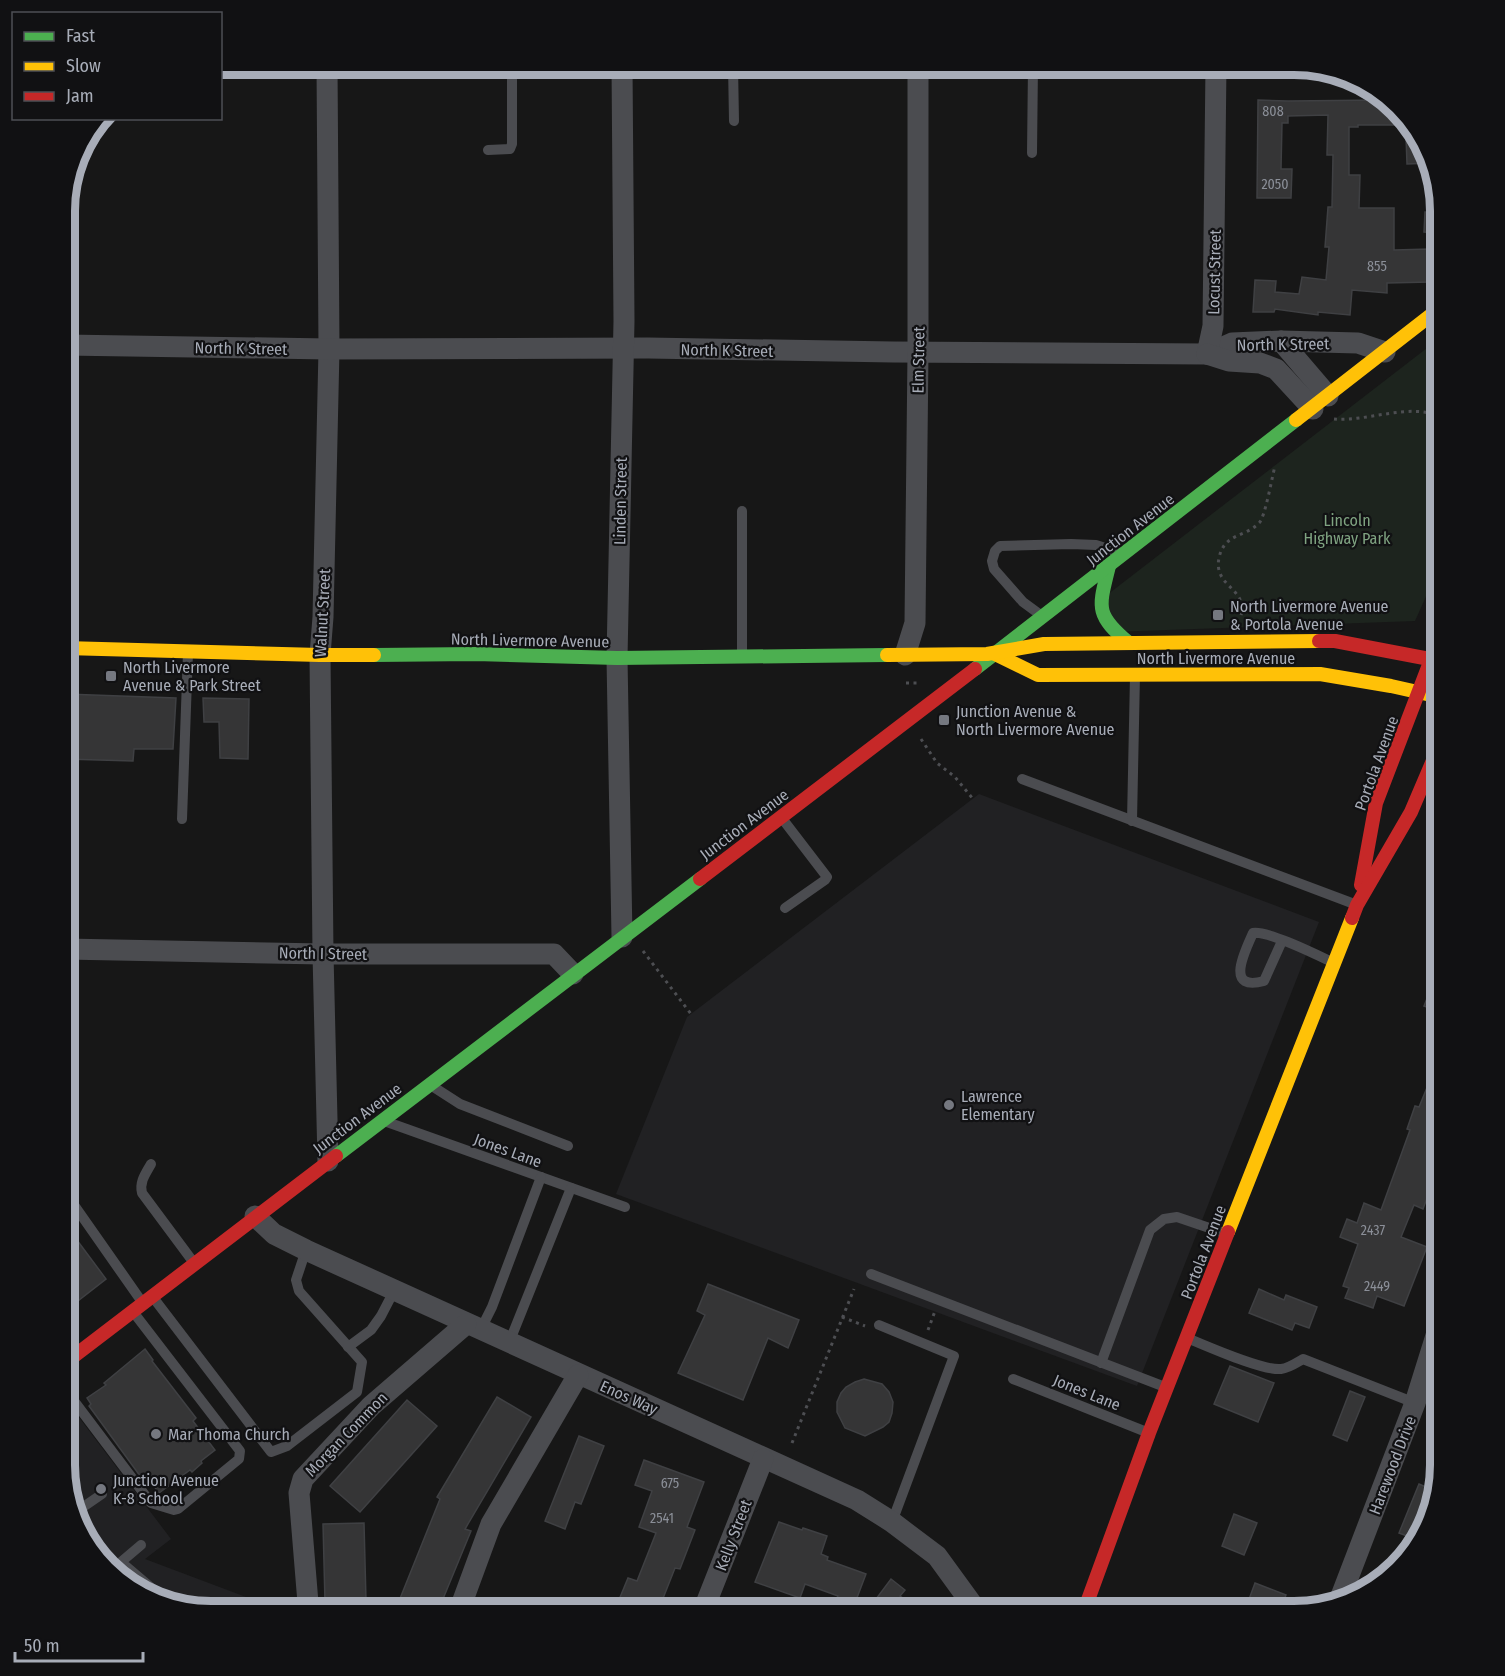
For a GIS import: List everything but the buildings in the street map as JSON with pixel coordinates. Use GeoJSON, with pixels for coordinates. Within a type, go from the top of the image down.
{"type":"FeatureCollection","features":[{"type":"Feature","properties":{"kind":"main road","name":"Junction Avenue"},"geometry":{"type":"LineString","coordinates":[[75,1355],[995,654],[1430,316]]}},
{"type":"Feature","properties":{"kind":"main road"},"geometry":{"type":"LineString","coordinates":[[1109,566],[1101,603],[1102,614],[1108,625],[1129,643]]}},
{"type":"Feature","properties":{"kind":"main road","name":"North Livermore Avenue"},"geometry":{"type":"LineString","coordinates":[[75,648],[320,655],[476,654],[617,658],[995,654],[1044,644],[1335,641],[1430,659]]}},
{"type":"Feature","properties":{"kind":"main road","name":"North Livermore Avenue"},"geometry":{"type":"LineString","coordinates":[[995,654],[1038,675],[1320,674],[1430,694]]}},
{"type":"Feature","properties":{"kind":"main road","name":"Portola Avenue"},"geometry":{"type":"LineString","coordinates":[[1357,905],[1376,803],[1420,692],[1430,673]]}},
{"type":"Feature","properties":{"kind":"main road","name":"Portola Avenue"},"geometry":{"type":"LineString","coordinates":[[1088,1601],[1149,1434],[1357,905],[1411,812],[1430,767]]}},
{"type":"Feature","properties":{"kind":"street","name":"Walnut Street"},"geometry":{"type":"LineString","coordinates":[[327,75],[328,349],[323,617],[320,655],[328,1161]]}},
{"type":"Feature","properties":{"kind":"street","name":"Linden Street"},"geometry":{"type":"LineString","coordinates":[[622,75],[623,348],[617,658],[622,937]]}},
{"type":"Feature","properties":{"kind":"street","name":"Elm Street"},"geometry":{"type":"LineString","coordinates":[[905,655],[915,623],[918,75]]}},
{"type":"Feature","properties":{"kind":"street","name":"Locust Street"},"geometry":{"type":"LineString","coordinates":[[1207,354],[1213,326],[1216,75]]}},
{"type":"Feature","properties":{"kind":"street","name":"North K Street"},"geometry":{"type":"LineString","coordinates":[[75,345],[328,349],[623,348],[1207,354],[1232,344],[1281,342],[1358,343],[1385,352]]}},
{"type":"Feature","properties":{"kind":"street"},"geometry":{"type":"LineString","coordinates":[[1281,342],[1320,402]]}},
{"type":"Feature","properties":{"kind":"street"},"geometry":{"type":"LineString","coordinates":[[1207,354],[1229,361],[1260,363],[1276,369],[1320,402]]}},
{"type":"Feature","properties":{"kind":"street","name":"North I Street"},"geometry":{"type":"LineString","coordinates":[[75,949],[323,954],[554,954],[573,974]]}},
{"type":"Feature","properties":{"kind":"street","name":"Enos Way"},"geometry":{"type":"LineString","coordinates":[[255,1216],[274,1234],[306,1250],[857,1500],[892,1522],[937,1556],[970,1601]]}},
{"type":"Feature","properties":{"kind":"street","name":"Morgan Common"},"geometry":{"type":"LineString","coordinates":[[308,1601],[299,1493],[303,1479],[371,1406],[473,1327]]}},
{"type":"Feature","properties":{"kind":"street","name":"Harewood Drive"},"geometry":{"type":"LineString","coordinates":[[1342,1592],[1415,1403],[1430,1355]]}},
{"type":"Feature","properties":{"kind":"street"},"geometry":{"type":"LineString","coordinates":[[463,1601],[491,1524],[578,1374]]}},
{"type":"Feature","properties":{"kind":"street","name":"Kelly Street"},"geometry":{"type":"LineString","coordinates":[[714,1601],[763,1459]]}},
{"type":"Feature","properties":{"kind":"lane"},"geometry":{"type":"LineString","coordinates":[[488,150],[510,149],[512,144],[512,75]]}},
{"type":"Feature","properties":{"kind":"lane"},"geometry":{"type":"LineString","coordinates":[[733,75],[734,121]]}},
{"type":"Feature","properties":{"kind":"lane"},"geometry":{"type":"LineString","coordinates":[[1032,153],[1033,75]]}},
{"type":"Feature","properties":{"kind":"lane"},"geometry":{"type":"LineString","coordinates":[[742,511],[742,657]]}},
{"type":"Feature","properties":{"kind":"lane"},"geometry":{"type":"LineString","coordinates":[[1043,617],[1023,602],[994,568],[992,561],[994,551],[1000,546],[1096,545],[1124,554]]}},
{"type":"Feature","properties":{"kind":"lane"},"geometry":{"type":"LineString","coordinates":[[182,819],[188,652]]}},
{"type":"Feature","properties":{"kind":"lane"},"geometry":{"type":"LineString","coordinates":[[1132,821],[1135,675]]}},
{"type":"Feature","properties":{"kind":"lane"},"geometry":{"type":"LineString","coordinates":[[1022,779],[1357,905]]}},
{"type":"Feature","properties":{"kind":"lane"},"geometry":{"type":"LineString","coordinates":[[781,817],[827,877],[785,908]]}},
{"type":"Feature","properties":{"kind":"lane"},"geometry":{"type":"LineString","coordinates":[[1282,941],[1264,981],[1254,984],[1241,976],[1239,968],[1243,955],[1253,933],[1258,932],[1282,941],[1334,963]]}},
{"type":"Feature","properties":{"kind":"lane"},"geometry":{"type":"LineString","coordinates":[[429,1084],[460,1104],[568,1146]]}},
{"type":"Feature","properties":{"kind":"lane","name":"Jones Lane"},"geometry":{"type":"LineString","coordinates":[[381,1120],[625,1207]]}},
{"type":"Feature","properties":{"kind":"lane"},"geometry":{"type":"LineString","coordinates":[[151,1164],[141,1182],[142,1193],[194,1263]]}},
{"type":"Feature","properties":{"kind":"lane"},"geometry":{"type":"LineString","coordinates":[[473,1327],[492,1307],[541,1177]]}},
{"type":"Feature","properties":{"kind":"lane"},"geometry":{"type":"LineString","coordinates":[[509,1343],[571,1188]]}},
{"type":"Feature","properties":{"kind":"lane"},"geometry":{"type":"LineString","coordinates":[[75,1206],[240,1451],[239,1459],[178,1509],[174,1510],[151,1503],[75,1403]]}},
{"type":"Feature","properties":{"kind":"lane"},"geometry":{"type":"LineString","coordinates":[[1101,1363],[1150,1230],[1164,1219],[1177,1217],[1228,1235]]}},
{"type":"Feature","properties":{"kind":"lane"},"geometry":{"type":"LineString","coordinates":[[142,1303],[271,1452],[287,1446],[357,1392],[362,1362],[299,1291],[296,1280],[306,1250]]}},
{"type":"Feature","properties":{"kind":"lane"},"geometry":{"type":"LineString","coordinates":[[871,1274],[1167,1388]]}},
{"type":"Feature","properties":{"kind":"lane"},"geometry":{"type":"LineString","coordinates":[[348,1347],[371,1330],[394,1291]]}},
{"type":"Feature","properties":{"kind":"lane"},"geometry":{"type":"LineString","coordinates":[[879,1325],[954,1356],[892,1522]]}},
{"type":"Feature","properties":{"kind":"lane"},"geometry":{"type":"LineString","coordinates":[[1187,1338],[1258,1365],[1276,1369],[1284,1369],[1303,1359],[1415,1403]]}},
{"type":"Feature","properties":{"kind":"lane","name":"Jones Lane"},"geometry":{"type":"LineString","coordinates":[[1013,1379],[1149,1434]]}},
{"type":"Feature","properties":{"kind":"lane"},"geometry":{"type":"LineString","coordinates":[[82,1509],[102,1494]]}},
{"type":"Feature","properties":{"kind":"lane"},"geometry":{"type":"LineString","coordinates":[[141,1545],[121,1562],[149,1586]]}},
{"type":"Feature","properties":{"kind":"path"},"geometry":{"type":"LineString","coordinates":[[1334,419],[1349,421],[1419,410],[1430,412]]}},
{"type":"Feature","properties":{"kind":"path"},"geometry":{"type":"LineString","coordinates":[[1241,615],[1241,598],[1225,583],[1220,573],[1219,559],[1226,543],[1238,534],[1261,523],[1275,465]]}},
{"type":"Feature","properties":{"kind":"path"},"geometry":{"type":"LineString","coordinates":[[906,683],[923,683]]}},
{"type":"Feature","properties":{"kind":"path"},"geometry":{"type":"LineString","coordinates":[[921,739],[937,763],[955,777],[973,799]]}},
{"type":"Feature","properties":{"kind":"path"},"geometry":{"type":"LineString","coordinates":[[642,950],[691,1014]]}},
{"type":"Feature","properties":{"kind":"path"},"geometry":{"type":"LineString","coordinates":[[792,1443],[854,1289]]}},
{"type":"Feature","properties":{"kind":"path"},"geometry":{"type":"LineString","coordinates":[[923,1343],[939,1300]]}},
{"type":"Feature","properties":{"kind":"path"},"geometry":{"type":"LineString","coordinates":[[842,1317],[864,1326],[879,1325]]}},
{"type":"Feature","properties":{"kind":"shaded area","name":"Lawrence Elementary"},"geometry":{"type":"Polygon","coordinates":[[[979,794],[1319,922],[1137,1386],[616,1194],[687,1017],[979,794]]]}},
{"type":"Feature","properties":{"kind":"shaded area","name":"Junction Avenue K-8 School"},"geometry":{"type":"Polygon","coordinates":[[[75,1412],[171,1539],[145,1559],[256,1601],[202,1601],[167,1594],[135,1578],[115,1561],[98,1541],[82,1509],[75,1474],[75,1412]]]}},
{"type":"Feature","properties":{"kind":"green space","name":"Lincoln Highway Park"},"geometry":{"type":"Polygon","coordinates":[[[1430,346],[1430,587],[1415,621],[1111,632],[1094,605],[1430,346]]]}},
{"type":"Feature","properties":{"kind":"traffic: fast"},"geometry":{"type":"LineString","coordinates":[[975,669],[1296,420]]}},
{"type":"Feature","properties":{"kind":"traffic: fast"},"geometry":{"type":"LineString","coordinates":[[1109,566],[1103,591],[1102,609],[1110,624],[1129,643]]}},
{"type":"Feature","properties":{"kind":"traffic: fast"},"geometry":{"type":"LineString","coordinates":[[374,655],[476,654],[617,658],[887,655]]}},
{"type":"Feature","properties":{"kind":"traffic: fast"},"geometry":{"type":"LineString","coordinates":[[336,1156],[700,879]]}},
{"type":"Feature","properties":{"kind":"traffic: slow"},"geometry":{"type":"LineString","coordinates":[[1296,420],[1430,316]]}},
{"type":"Feature","properties":{"kind":"traffic: slow"},"geometry":{"type":"LineString","coordinates":[[887,655],[987,654],[1044,644],[1319,641]]}},
{"type":"Feature","properties":{"kind":"traffic: slow"},"geometry":{"type":"LineString","coordinates":[[75,648],[374,655]]}},
{"type":"Feature","properties":{"kind":"traffic: slow"},"geometry":{"type":"LineString","coordinates":[[995,654],[1038,675],[1320,674],[1430,695]]}},
{"type":"Feature","properties":{"kind":"traffic: slow"},"geometry":{"type":"LineString","coordinates":[[1228,1232],[1352,918]]}},
{"type":"Feature","properties":{"kind":"traffic: jam"},"geometry":{"type":"LineString","coordinates":[[1319,641],[1335,641],[1430,659]]}},
{"type":"Feature","properties":{"kind":"traffic: jam"},"geometry":{"type":"LineString","coordinates":[[1361,885],[1376,803],[1430,662]]}},
{"type":"Feature","properties":{"kind":"traffic: jam"},"geometry":{"type":"LineString","coordinates":[[700,879],[975,669]]}},
{"type":"Feature","properties":{"kind":"traffic: jam"},"geometry":{"type":"LineString","coordinates":[[1352,918],[1357,905],[1411,812],[1430,767]]}},
{"type":"Feature","properties":{"kind":"traffic: jam"},"geometry":{"type":"LineString","coordinates":[[75,1355],[336,1156]]}},
{"type":"Feature","properties":{"kind":"traffic: jam"},"geometry":{"type":"LineString","coordinates":[[1088,1601],[1149,1433],[1228,1232]]}},
{"type":"Feature","properties":{"kind":"place","name":"North Livermore Avenue & Portola Avenue"},"geometry":{"type":"Point","coordinates":[1218,615]}},
{"type":"Feature","properties":{"kind":"place","name":"North Livermore Avenue & Park Street"},"geometry":{"type":"Point","coordinates":[111,676]}},
{"type":"Feature","properties":{"kind":"place","name":"Junction Avenue & North Livermore Avenue"},"geometry":{"type":"Point","coordinates":[944,720]}},
{"type":"Feature","properties":{"kind":"place","name":"Lawrence Elementary"},"geometry":{"type":"Point","coordinates":[949,1105]}},
{"type":"Feature","properties":{"kind":"place","name":"Mar Thoma Church"},"geometry":{"type":"Point","coordinates":[156,1434]}},
{"type":"Feature","properties":{"kind":"place","name":"Junction Avenue K-8 School"},"geometry":{"type":"Point","coordinates":[101,1489]}}]}
